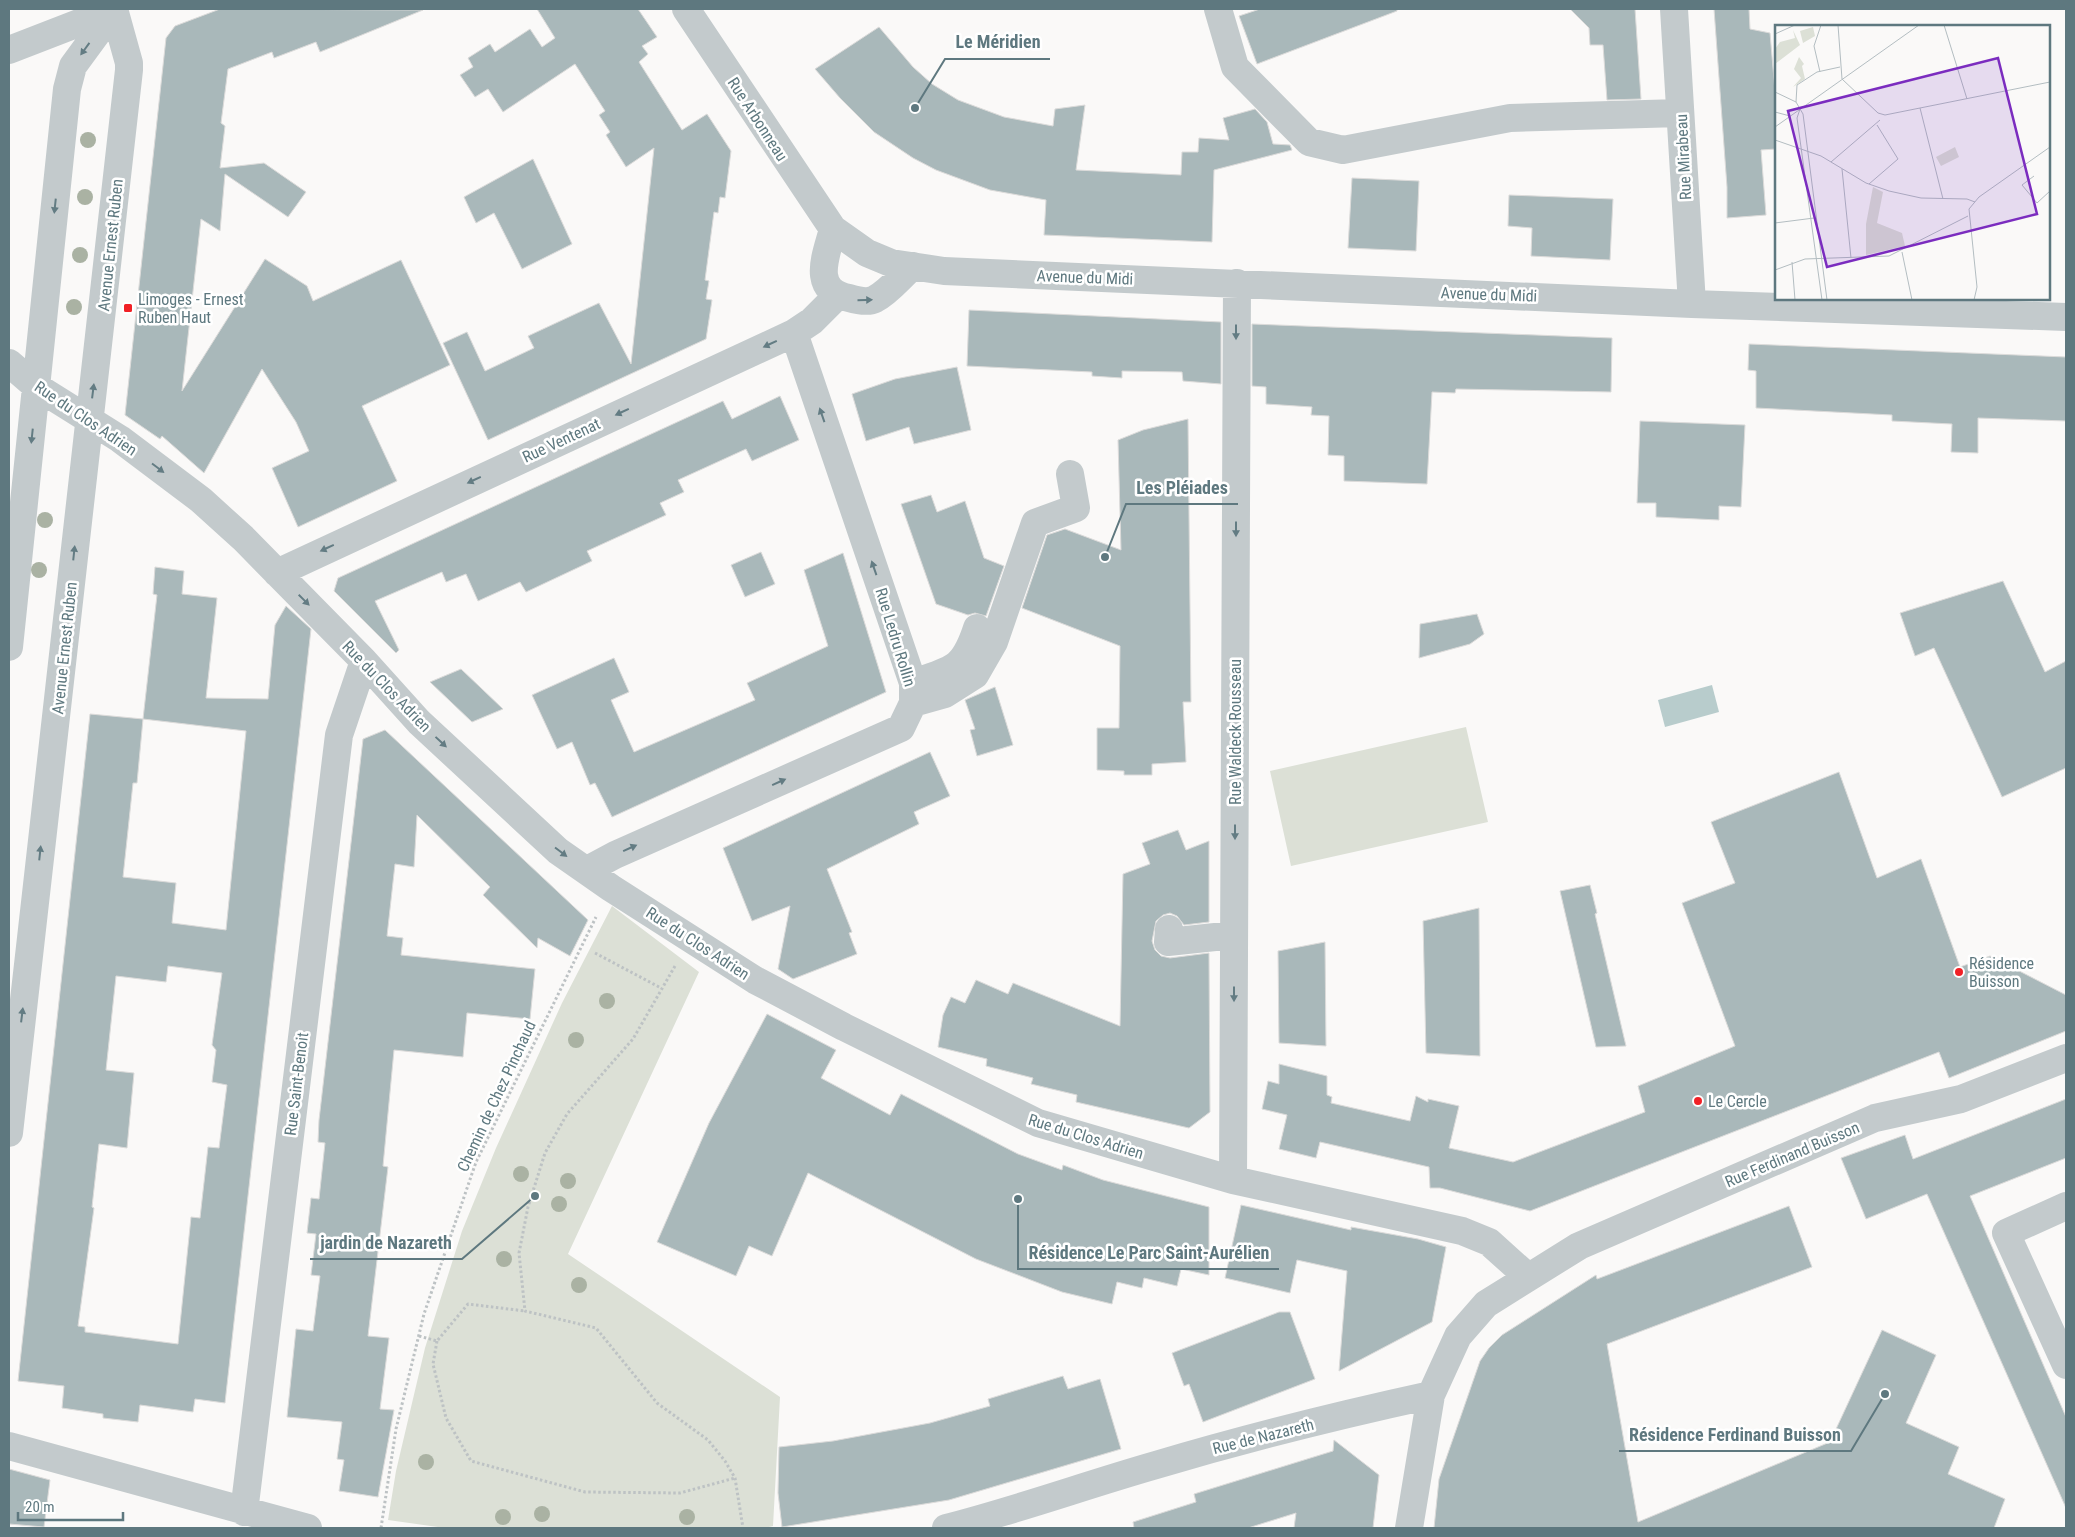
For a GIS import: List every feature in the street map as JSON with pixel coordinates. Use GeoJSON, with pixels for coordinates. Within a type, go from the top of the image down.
{"type":"FeatureCollection","features":[{"type":"Feature","properties":{"kind":"street"},"geometry":{"type":"LineString","coordinates":[[9,50],[115,9]]}},
{"type":"Feature","properties":{"kind":"street"},"geometry":{"type":"LineString","coordinates":[[9,647],[67,89],[73,66],[115,9]]}},
{"type":"Feature","properties":{"kind":"street","name":"Avenue Ernest Ruben"},"geometry":{"type":"LineString","coordinates":[[9,1133],[13,1057],[129,70],[129,63],[115,9]]}},
{"type":"Feature","properties":{"kind":"street","name":"Rue Arbonneau"},"geometry":{"type":"LineString","coordinates":[[686,9],[833,229]]}},
{"type":"Feature","properties":{"kind":"street"},"geometry":{"type":"LineString","coordinates":[[1218,9],[1235,67],[1309,142],[1343,150],[1510,118],[1680,113]]}},
{"type":"Feature","properties":{"kind":"street","name":"Rue Mirabeau"},"geometry":{"type":"LineString","coordinates":[[1674,9],[1692,304]]}},
{"type":"Feature","properties":{"kind":"street","name":"Avenue du Midi"},"geometry":{"type":"LineString","coordinates":[[833,229],[867,252],[891,263],[944,271],[1692,304],[2066,317]]}},
{"type":"Feature","properties":{"kind":"street"},"geometry":{"type":"LineString","coordinates":[[833,229],[822,269],[826,285],[837,296],[859,301],[874,300],[913,266]]}},
{"type":"Feature","properties":{"kind":"street","name":"Rue Waldeck Rousseau"},"geometry":{"type":"LineString","coordinates":[[1233,1180],[1237,283]]}},
{"type":"Feature","properties":{"kind":"street","name":"Rue Ventenat"},"geometry":{"type":"LineString","coordinates":[[277,573],[794,333],[812,321],[837,296]]}},
{"type":"Feature","properties":{"kind":"street","name":"Rue Ledru Rollin"},"geometry":{"type":"LineString","coordinates":[[587,870],[615,855],[901,728],[913,693],[794,333]]}},
{"type":"Feature","properties":{"kind":"street","name":"Rue du Clos Adrien"},"geometry":{"type":"LineString","coordinates":[[9,364],[37,387],[120,439],[201,500],[364,661],[419,722],[558,851],[611,888],[755,980],[836,1023],[1038,1123],[1233,1180],[1462,1231],[1489,1242],[1528,1277]]}},
{"type":"Feature","properties":{"kind":"street"},"geometry":{"type":"LineString","coordinates":[[913,693],[945,694],[975,675],[994,642],[1035,523],[1076,508],[1070,474]]}},
{"type":"Feature","properties":{"kind":"street"},"geometry":{"type":"LineString","coordinates":[[913,693],[953,669],[969,652],[977,628]]}},
{"type":"Feature","properties":{"kind":"street","name":"Rue Saint-Benoit"},"geometry":{"type":"LineString","coordinates":[[244,1512],[339,735],[364,661]]}},
{"type":"Feature","properties":{"kind":"street"},"geometry":{"type":"LineString","coordinates":[[1169,928],[1168,942],[1234,935]]}},
{"type":"Feature","properties":{"kind":"street","name":"Rue Ferdinand Buisson"},"geometry":{"type":"LineString","coordinates":[[1528,1277],[1579,1246],[1875,1118],[1961,1099],[2066,1058]]}},
{"type":"Feature","properties":{"kind":"street"},"geometry":{"type":"LineString","coordinates":[[2066,1206],[2006,1233],[2066,1365]]}},
{"type":"Feature","properties":{"kind":"street"},"geometry":{"type":"LineString","coordinates":[[1409,1528],[1431,1395],[1458,1336],[1486,1304],[1528,1277]]}},
{"type":"Feature","properties":{"kind":"street","name":"Rue de Nazareth"},"geometry":{"type":"LineString","coordinates":[[946,1528],[994,1516],[1206,1451],[1371,1408],[1431,1395]]}},
{"type":"Feature","properties":{"kind":"street"},"geometry":{"type":"LineString","coordinates":[[9,1446],[308,1528]]}},
{"type":"Feature","properties":{"kind":"path","name":"Chemin de Chez Pinchaud"},"geometry":{"type":"LineString","coordinates":[[381,1528],[396,1429],[419,1336],[476,1162],[611,888]]}},
{"type":"Feature","properties":{"kind":"path"},"geometry":{"type":"LineString","coordinates":[[525,1311],[519,1252],[528,1207],[545,1153],[567,1114],[633,1039],[661,988],[692,939]]}},
{"type":"Feature","properties":{"kind":"path"},"geometry":{"type":"LineString","coordinates":[[595,953],[661,988]]}},
{"type":"Feature","properties":{"kind":"path"},"geometry":{"type":"LineString","coordinates":[[735,1478],[680,1494],[585,1492],[471,1461],[446,1418],[433,1364],[437,1341],[468,1304],[525,1311],[596,1328],[657,1403],[708,1440],[725,1461],[735,1478],[743,1528]]}},
{"type":"Feature","properties":{"kind":"path"},"geometry":{"type":"LineString","coordinates":[[419,1336],[437,1341]]}},
{"type":"Feature","properties":{"kind":"shaded area"},"geometry":{"type":"Polygon","coordinates":[[[1712,685],[1719,712],[1665,727],[1658,700],[1712,685]]]}},
{"type":"Feature","properties":{"kind":"shaded area"},"geometry":{"type":"Polygon","coordinates":[[[1466,727],[1488,822],[1291,866],[1270,771],[1466,727]]]}},
{"type":"Feature","properties":{"kind":"shaded area"},"geometry":{"type":"Polygon","coordinates":[[[612,906],[699,972],[568,1254],[780,1397],[773,1526],[765,1528],[445,1528],[388,1520],[396,1471],[425,1348],[462,1231],[496,1148],[562,1003],[612,906]]]}},
{"type":"Feature","properties":{"kind":"building"},"geometry":{"type":"Polygon","coordinates":[[[220,9],[423,10],[320,52],[316,42],[274,58],[272,52],[228,69],[221,123],[225,126],[220,168],[264,163],[306,192],[288,217],[225,174],[220,231],[201,219],[182,391],[265,259],[307,286],[313,301],[401,260],[450,365],[362,406],[397,481],[298,527],[272,468],[309,451],[296,422],[262,369],[204,473],[162,436],[160,439],[125,415],[166,38],[175,26],[220,9]]]}},
{"type":"Feature","properties":{"kind":"building"},"geometry":{"type":"Polygon","coordinates":[[[537,9],[638,9],[657,37],[642,46],[648,54],[639,62],[682,130],[707,114],[731,151],[725,198],[720,197],[718,213],[714,212],[705,280],[709,281],[706,299],[712,300],[706,339],[488,440],[443,343],[467,332],[485,371],[534,348],[528,336],[599,303],[631,364],[654,148],[626,167],[606,135],[610,132],[599,115],[605,111],[575,64],[503,112],[488,89],[475,97],[460,75],[473,67],[468,58],[490,44],[495,52],[530,29],[542,47],[555,38],[537,9]]]}},
{"type":"Feature","properties":{"kind":"building"},"geometry":{"type":"Polygon","coordinates":[[[1260,9],[1397,9],[1397,11],[1257,64],[1239,16],[1260,9]]]}},
{"type":"Feature","properties":{"kind":"building"},"geometry":{"type":"Polygon","coordinates":[[[1570,9],[1635,9],[1641,99],[1607,100],[1603,45],[1590,45],[1589,28],[1570,9]]]}},
{"type":"Feature","properties":{"kind":"building"},"geometry":{"type":"Polygon","coordinates":[[[1714,9],[1749,9],[1750,29],[1770,33],[1775,91],[1775,149],[1761,150],[1766,215],[1727,218],[1727,187],[1714,9]]]}},
{"type":"Feature","properties":{"kind":"building"},"geometry":{"type":"Polygon","coordinates":[[[879,27],[913,67],[932,84],[958,100],[1004,117],[1053,126],[1055,109],[1085,105],[1076,170],[1181,175],[1182,152],[1198,152],[1199,138],[1229,140],[1223,118],[1255,109],[1267,122],[1273,144],[1290,145],[1292,150],[1214,170],[1212,242],[1044,235],[1046,200],[990,190],[936,170],[913,158],[874,132],[840,98],[815,69],[879,27]]]}},
{"type":"Feature","properties":{"kind":"building"},"geometry":{"type":"Polygon","coordinates":[[[533,159],[572,244],[522,269],[494,213],[476,223],[464,197],[533,159]]]}},
{"type":"Feature","properties":{"kind":"building"},"geometry":{"type":"Polygon","coordinates":[[[1352,178],[1419,181],[1416,251],[1348,248],[1352,178]]]}},
{"type":"Feature","properties":{"kind":"building"},"geometry":{"type":"Polygon","coordinates":[[[1509,195],[1613,199],[1610,260],[1531,256],[1532,228],[1508,226],[1509,195]]]}},
{"type":"Feature","properties":{"kind":"building"},"geometry":{"type":"Polygon","coordinates":[[[969,310],[1221,322],[1221,384],[1183,381],[1182,372],[1122,371],[1122,378],[1092,376],[1092,372],[967,366],[969,310]]]}},
{"type":"Feature","properties":{"kind":"building"},"geometry":{"type":"Polygon","coordinates":[[[1252,324],[1612,338],[1611,392],[1456,389],[1455,393],[1432,392],[1427,484],[1344,481],[1344,456],[1328,455],[1329,416],[1311,415],[1312,407],[1266,404],[1266,387],[1252,386],[1252,324]]]}},
{"type":"Feature","properties":{"kind":"building"},"geometry":{"type":"Polygon","coordinates":[[[1749,344],[2066,357],[2066,421],[1978,418],[1978,453],[1951,452],[1952,424],[1892,421],[1892,415],[1756,408],[1756,371],[1748,370],[1749,344]]]}},
{"type":"Feature","properties":{"kind":"building"},"geometry":{"type":"Polygon","coordinates":[[[957,367],[971,430],[914,444],[909,427],[866,441],[852,394],[895,379],[957,367]]]}},
{"type":"Feature","properties":{"kind":"building"},"geometry":{"type":"Polygon","coordinates":[[[780,396],[799,440],[752,461],[746,449],[678,480],[684,492],[660,503],[666,515],[587,551],[592,561],[526,592],[520,582],[478,601],[466,574],[446,582],[442,572],[375,601],[399,650],[396,653],[334,591],[338,578],[723,401],[732,419],[780,396]]]}},
{"type":"Feature","properties":{"kind":"building"},"geometry":{"type":"Polygon","coordinates":[[[1188,419],[1191,702],[1183,702],[1186,762],[1152,764],[1152,775],[1124,775],[1124,771],[1097,770],[1097,728],[1119,728],[1120,646],[1022,608],[1047,535],[1065,529],[1121,550],[1118,440],[1143,430],[1188,419]]]}},
{"type":"Feature","properties":{"kind":"building"},"geometry":{"type":"Polygon","coordinates":[[[1640,421],[1745,425],[1741,507],[1719,506],[1719,520],[1656,517],[1656,503],[1637,503],[1640,421]]]}},
{"type":"Feature","properties":{"kind":"building"},"geometry":{"type":"Polygon","coordinates":[[[931,495],[937,512],[965,501],[984,558],[1004,566],[986,616],[975,613],[968,615],[936,604],[901,504],[931,495]]]}},
{"type":"Feature","properties":{"kind":"building"},"geometry":{"type":"Polygon","coordinates":[[[761,552],[775,584],[745,597],[731,565],[761,552]]]}},
{"type":"Feature","properties":{"kind":"building"},"geometry":{"type":"Polygon","coordinates":[[[843,553],[886,692],[612,817],[595,783],[590,785],[572,742],[557,749],[532,695],[614,658],[629,692],[611,700],[634,752],[755,700],[747,683],[828,646],[804,570],[843,553]]]}},
{"type":"Feature","properties":{"kind":"building"},"geometry":{"type":"Polygon","coordinates":[[[155,567],[184,571],[182,594],[217,598],[206,698],[268,699],[275,625],[286,606],[311,629],[225,1403],[195,1399],[193,1412],[140,1405],[138,1422],[103,1418],[103,1414],[62,1408],[64,1386],[18,1381],[90,714],[143,719],[157,595],[153,594],[155,567]],[[143,719],[137,783],[133,783],[123,877],[176,883],[172,923],[226,930],[246,731],[143,719]],[[168,966],[166,982],[116,976],[106,1070],[134,1073],[127,1148],[99,1144],[92,1207],[94,1208],[78,1326],[85,1327],[85,1332],[178,1344],[191,1217],[200,1218],[208,1147],[219,1148],[227,1085],[212,1082],[216,1050],[212,1045],[222,973],[168,966]]]}},
{"type":"Feature","properties":{"kind":"building"},"geometry":{"type":"Polygon","coordinates":[[[2003,581],[2045,672],[2066,661],[2066,768],[2002,797],[1934,648],[1915,656],[1900,613],[2003,581]]]}},
{"type":"Feature","properties":{"kind":"building"},"geometry":{"type":"Polygon","coordinates":[[[1477,614],[1484,634],[1470,644],[1419,658],[1420,624],[1477,614]]]}},
{"type":"Feature","properties":{"kind":"building"},"geometry":{"type":"Polygon","coordinates":[[[461,669],[503,709],[472,722],[430,682],[461,669]]]}},
{"type":"Feature","properties":{"kind":"building"},"geometry":{"type":"Polygon","coordinates":[[[995,687],[1013,745],[977,756],[970,730],[975,729],[965,700],[995,687]]]}},
{"type":"Feature","properties":{"kind":"building"},"geometry":{"type":"Polygon","coordinates":[[[385,730],[588,920],[570,956],[538,938],[537,948],[483,895],[490,887],[417,815],[414,867],[395,864],[387,936],[403,938],[401,955],[535,969],[530,1019],[467,1013],[463,1057],[394,1050],[383,1166],[388,1167],[368,1336],[389,1338],[380,1409],[394,1410],[378,1497],[339,1491],[344,1460],[337,1459],[342,1422],[287,1417],[296,1329],[313,1331],[320,1276],[311,1275],[316,1234],[307,1233],[311,1198],[319,1199],[325,1143],[318,1142],[319,1120],[363,739],[385,730]]]}},
{"type":"Feature","properties":{"kind":"building"},"geometry":{"type":"Polygon","coordinates":[[[930,752],[950,796],[914,812],[919,824],[827,869],[852,932],[849,933],[857,954],[793,979],[778,969],[790,906],[752,921],[723,848],[930,752]]]}},
{"type":"Feature","properties":{"kind":"building"},"geometry":{"type":"Polygon","coordinates":[[[1839,772],[1877,878],[1921,859],[1960,967],[1990,956],[2066,995],[2066,1031],[1949,1078],[1939,1052],[1530,1211],[1440,1188],[1430,1188],[1429,1167],[1320,1142],[1316,1158],[1279,1149],[1287,1115],[1262,1109],[1268,1081],[1279,1084],[1279,1064],[1327,1076],[1327,1095],[1332,1097],[1331,1103],[1410,1121],[1416,1096],[1428,1102],[1428,1099],[1459,1106],[1449,1148],[1513,1162],[1645,1112],[1638,1086],[1735,1046],[1682,903],[1735,883],[1711,822],[1839,772]]]}},
{"type":"Feature","properties":{"kind":"building"},"geometry":{"type":"Polygon","coordinates":[[[1178,830],[1186,850],[1209,841],[1209,922],[1184,925],[1177,916],[1170,913],[1163,915],[1156,921],[1152,941],[1155,950],[1161,956],[1170,958],[1209,953],[1210,1112],[1189,1128],[1076,1102],[1077,1095],[1031,1084],[1033,1078],[986,1066],[987,1059],[938,1047],[943,1015],[951,997],[965,1003],[976,980],[1008,994],[1013,983],[1120,1026],[1123,874],[1150,864],[1142,843],[1178,830]]]}},
{"type":"Feature","properties":{"kind":"building"},"geometry":{"type":"Polygon","coordinates":[[[1590,885],[1626,1046],[1596,1047],[1560,891],[1590,885]]]}},
{"type":"Feature","properties":{"kind":"building"},"geometry":{"type":"Polygon","coordinates":[[[1479,908],[1480,1056],[1426,1053],[1423,921],[1479,908]]]}},
{"type":"Feature","properties":{"kind":"building"},"geometry":{"type":"Polygon","coordinates":[[[1325,942],[1326,1046],[1279,1043],[1278,951],[1325,942]]]}},
{"type":"Feature","properties":{"kind":"building"},"geometry":{"type":"Polygon","coordinates":[[[767,1014],[836,1050],[821,1078],[890,1115],[901,1094],[1018,1154],[1062,1170],[1063,1165],[1103,1180],[1209,1207],[1209,1275],[1181,1269],[1177,1286],[1144,1278],[1142,1288],[1117,1282],[1112,1304],[1062,1292],[976,1259],[808,1173],[772,1256],[749,1246],[736,1276],[657,1242],[709,1123],[767,1014]]]}},
{"type":"Feature","properties":{"kind":"building"},"geometry":{"type":"Polygon","coordinates":[[[2066,1099],[2066,1158],[1970,1196],[2066,1417],[2066,1508],[1927,1194],[1866,1219],[1841,1158],[1905,1135],[1913,1159],[2066,1099]]]}},
{"type":"Feature","properties":{"kind":"building"},"geometry":{"type":"Polygon","coordinates":[[[1241,1205],[1351,1230],[1351,1227],[1418,1239],[1446,1247],[1432,1322],[1339,1371],[1347,1271],[1297,1260],[1290,1293],[1225,1278],[1241,1205]]]}},
{"type":"Feature","properties":{"kind":"building"},"geometry":{"type":"Polygon","coordinates":[[[1789,1206],[1812,1267],[1607,1344],[1638,1522],[1830,1442],[1882,1330],[1936,1355],[1906,1423],[1959,1447],[1948,1474],[2005,1499],[1994,1528],[1434,1528],[1439,1479],[1480,1361],[1489,1348],[1502,1335],[1596,1275],[1597,1279],[1789,1206]]]}},
{"type":"Feature","properties":{"kind":"building"},"geometry":{"type":"Polygon","coordinates":[[[1279,1312],[1290,1312],[1315,1379],[1203,1422],[1189,1384],[1184,1386],[1172,1353],[1279,1312]]]}},
{"type":"Feature","properties":{"kind":"building"},"geometry":{"type":"Polygon","coordinates":[[[1063,1376],[1068,1389],[1100,1379],[1121,1449],[949,1500],[782,1527],[778,1493],[779,1447],[833,1441],[930,1423],[990,1406],[988,1399],[1063,1376]]]}},
{"type":"Feature","properties":{"kind":"building"},"geometry":{"type":"Polygon","coordinates":[[[1334,1440],[1379,1475],[1373,1528],[1294,1528],[1296,1513],[1248,1528],[1134,1528],[1133,1522],[1196,1502],[1194,1494],[1333,1451],[1334,1440]]]}},
{"type":"Feature","properties":{"kind":"building"},"geometry":{"type":"Polygon","coordinates":[[[9,1469],[50,1480],[44,1527],[9,1524],[9,1469]]]}},
{"type":"Feature","properties":{"kind":"place","name":"Le Méridien"},"geometry":{"type":"Point","coordinates":[915,108]}},
{"type":"Feature","properties":{"kind":"place","name":"Limoges - Ernest Ruben Haut"},"geometry":{"type":"Point","coordinates":[128,308]}},
{"type":"Feature","properties":{"kind":"place","name":"Les Pléiades"},"geometry":{"type":"Point","coordinates":[1105,557]}},
{"type":"Feature","properties":{"kind":"place","name":"Résidence Buisson"},"geometry":{"type":"Point","coordinates":[1959,972]}},
{"type":"Feature","properties":{"kind":"place","name":"Le Cercle"},"geometry":{"type":"Point","coordinates":[1698,1101]}},
{"type":"Feature","properties":{"kind":"place","name":"jardin de Nazareth"},"geometry":{"type":"Point","coordinates":[535,1196]}},
{"type":"Feature","properties":{"kind":"place","name":"Résidence Le Parc Saint-Aurélien"},"geometry":{"type":"Point","coordinates":[1018,1199]}},
{"type":"Feature","properties":{"kind":"place","name":"Résidence Ferdinand Buisson"},"geometry":{"type":"Point","coordinates":[1885,1394]}}]}
